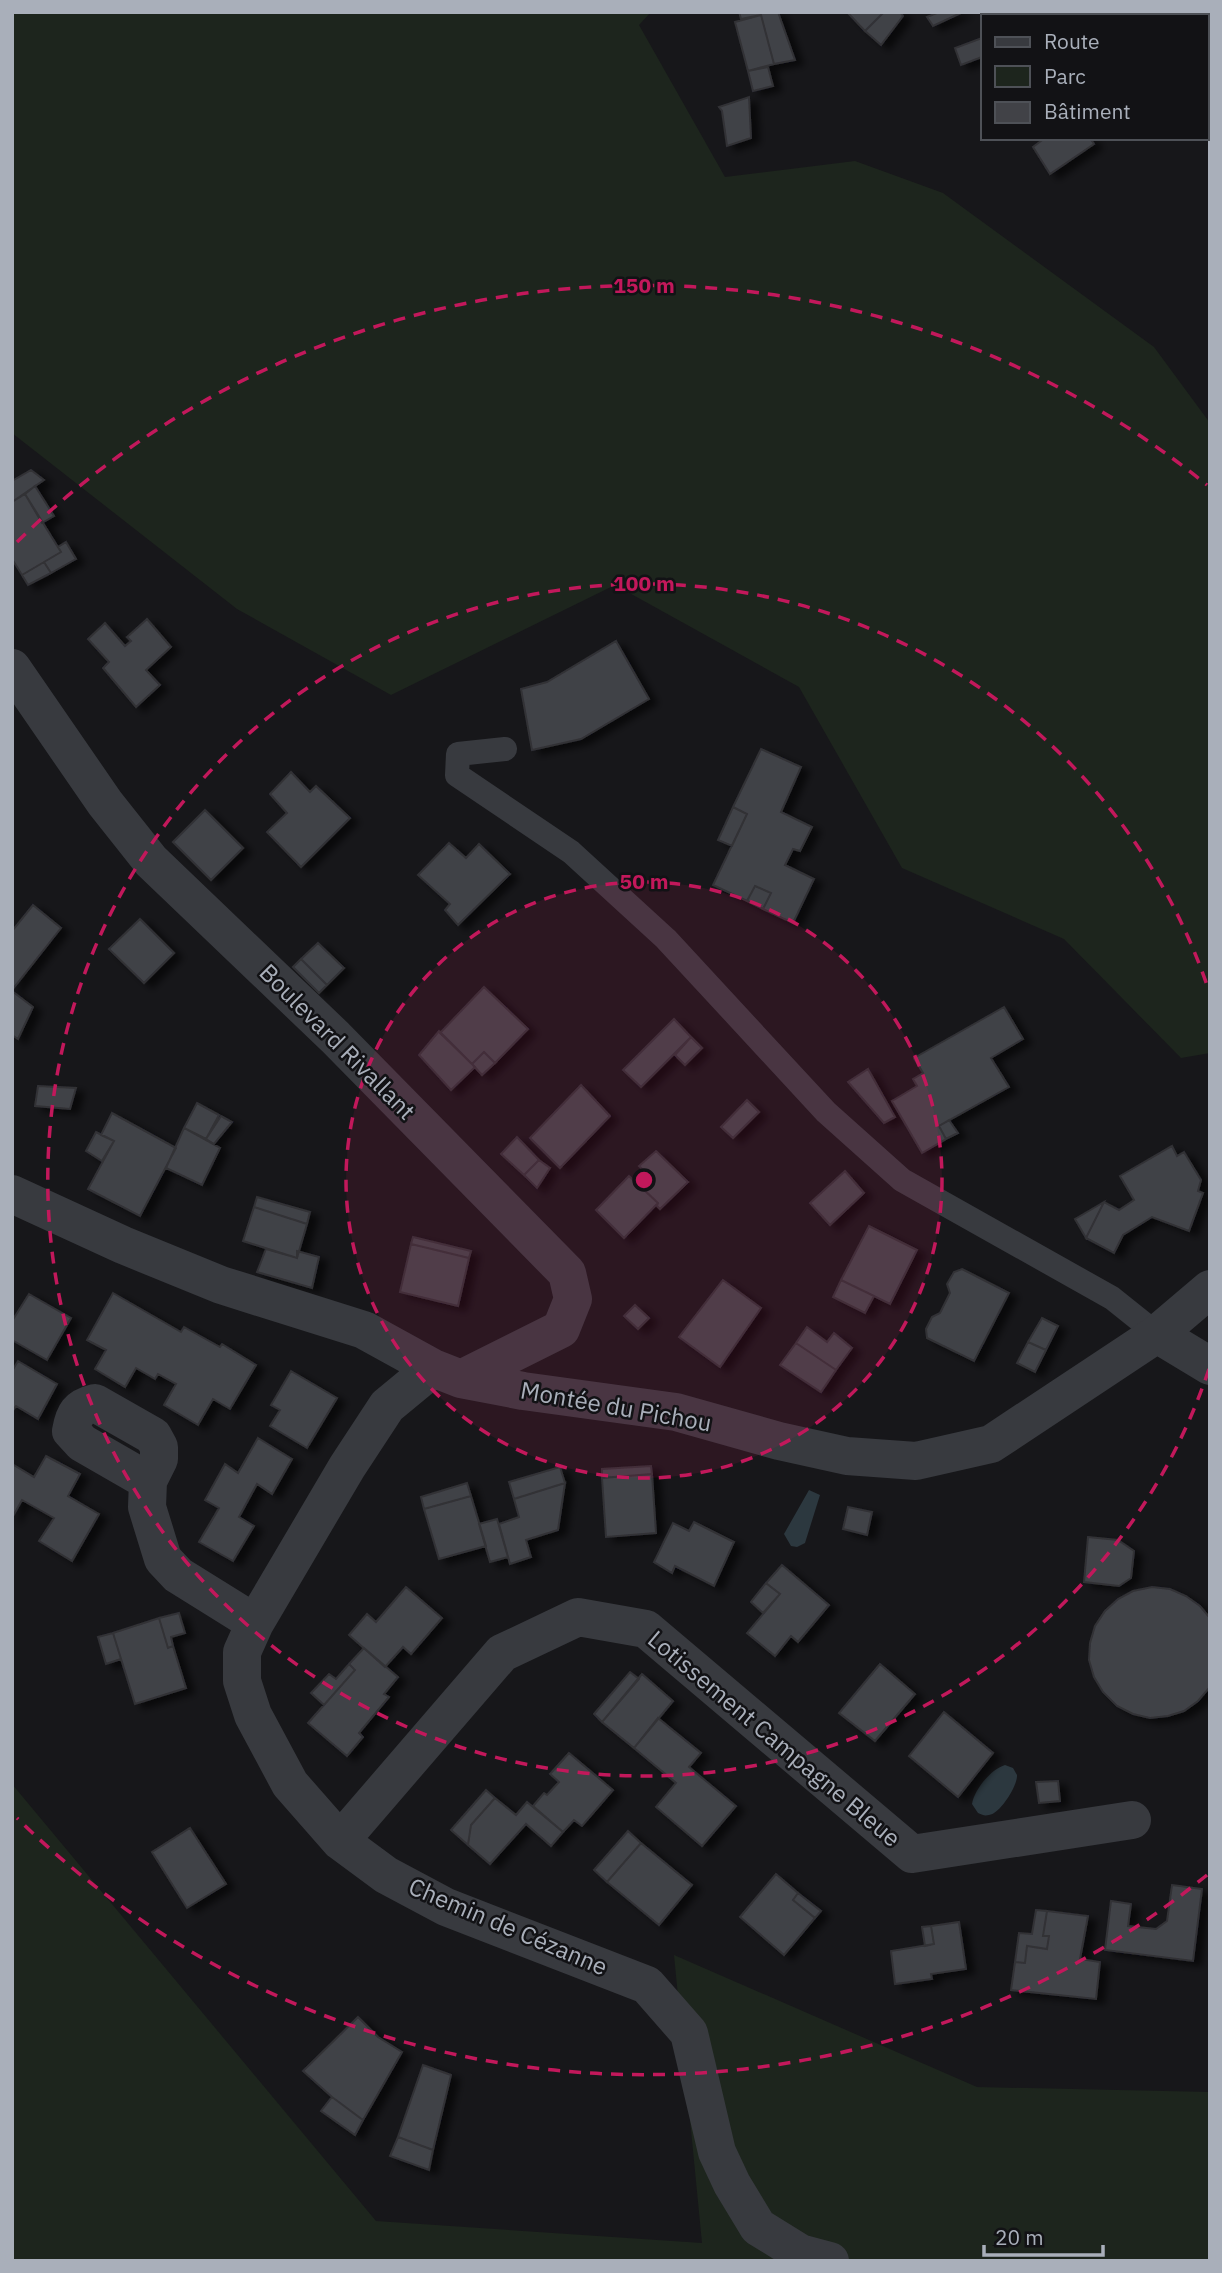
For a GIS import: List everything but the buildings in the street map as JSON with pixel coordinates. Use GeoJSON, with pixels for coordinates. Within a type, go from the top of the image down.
{"type":"FeatureCollection","features":[{"type":"Feature","properties":{"kind":"street","name":"Boulevard Rivallant"},"geometry":{"type":"LineString","coordinates":[[12,668],[105,803],[151,861],[335,1037],[568,1273],[573,1299],[561,1329],[447,1374]]}},
{"type":"Feature","properties":{"kind":"street","name":"Montée du Pichou"},"geometry":{"type":"LineString","coordinates":[[12,1194],[123,1245],[222,1285],[364,1330],[447,1374],[523,1391],[676,1412],[779,1441],[846,1456],[916,1461],[991,1444],[1157,1334],[1210,1289]]}},
{"type":"Feature","properties":{"kind":"street"},"geometry":{"type":"LineString","coordinates":[[1157,1334],[1210,1366]]}},
{"type":"Feature","properties":{"kind":"street","name":"Chemin de Cézanne"},"geometry":{"type":"LineString","coordinates":[[447,1374],[387,1406],[347,1467],[256,1623],[242,1652],[242,1681],[253,1714],[290,1784],[340,1841],[386,1875],[446,1907],[647,1985],[689,2033],[717,2152],[732,2184],[758,2227],[800,2253],[830,2261]]}},
{"type":"Feature","properties":{"kind":"street"},"geometry":{"type":"LineString","coordinates":[[148,1481],[146,1507],[163,1559],[178,1575],[256,1623]]}},
{"type":"Feature","properties":{"kind":"street","name":"Lotissement Campagne Bleue"},"geometry":{"type":"LineString","coordinates":[[340,1841],[502,1653],[578,1617],[646,1629],[912,1854],[1132,1821]]}},
{"type":"Feature","properties":{"kind":"lane"},"geometry":{"type":"LineString","coordinates":[[505,749],[458,754],[457,775],[571,852],[666,939],[826,1112],[902,1180],[1112,1298],[1157,1334]]}},
{"type":"Feature","properties":{"kind":"green space"},"geometry":{"type":"Polygon","coordinates":[[[12,12],[651,12],[639,25],[725,177],[855,161],[943,193],[1154,347],[1210,423],[1210,1053],[1181,1058],[1064,939],[902,868],[799,687],[615,585],[391,695],[237,609],[12,433],[12,12]]]}},
{"type":"Feature","properties":{"kind":"green space"},"geometry":{"type":"Polygon","coordinates":[[[12,1784],[376,2221],[702,2243],[674,1955],[977,2087],[1210,2092],[1210,2261],[12,2261],[12,1784]]]}},
{"type":"Feature","properties":{"kind":"shaded area"},"geometry":{"type":"Polygon","coordinates":[[[809,1490],[820,1495],[805,1543],[797,1547],[791,1546],[784,1534],[809,1490]]]}},
{"type":"Feature","properties":{"kind":"shaded area"},"geometry":{"type":"Polygon","coordinates":[[[1005,1765],[1013,1768],[1017,1775],[1011,1792],[998,1810],[986,1815],[978,1813],[972,1804],[976,1793],[989,1775],[1005,1765]]]}}]}
